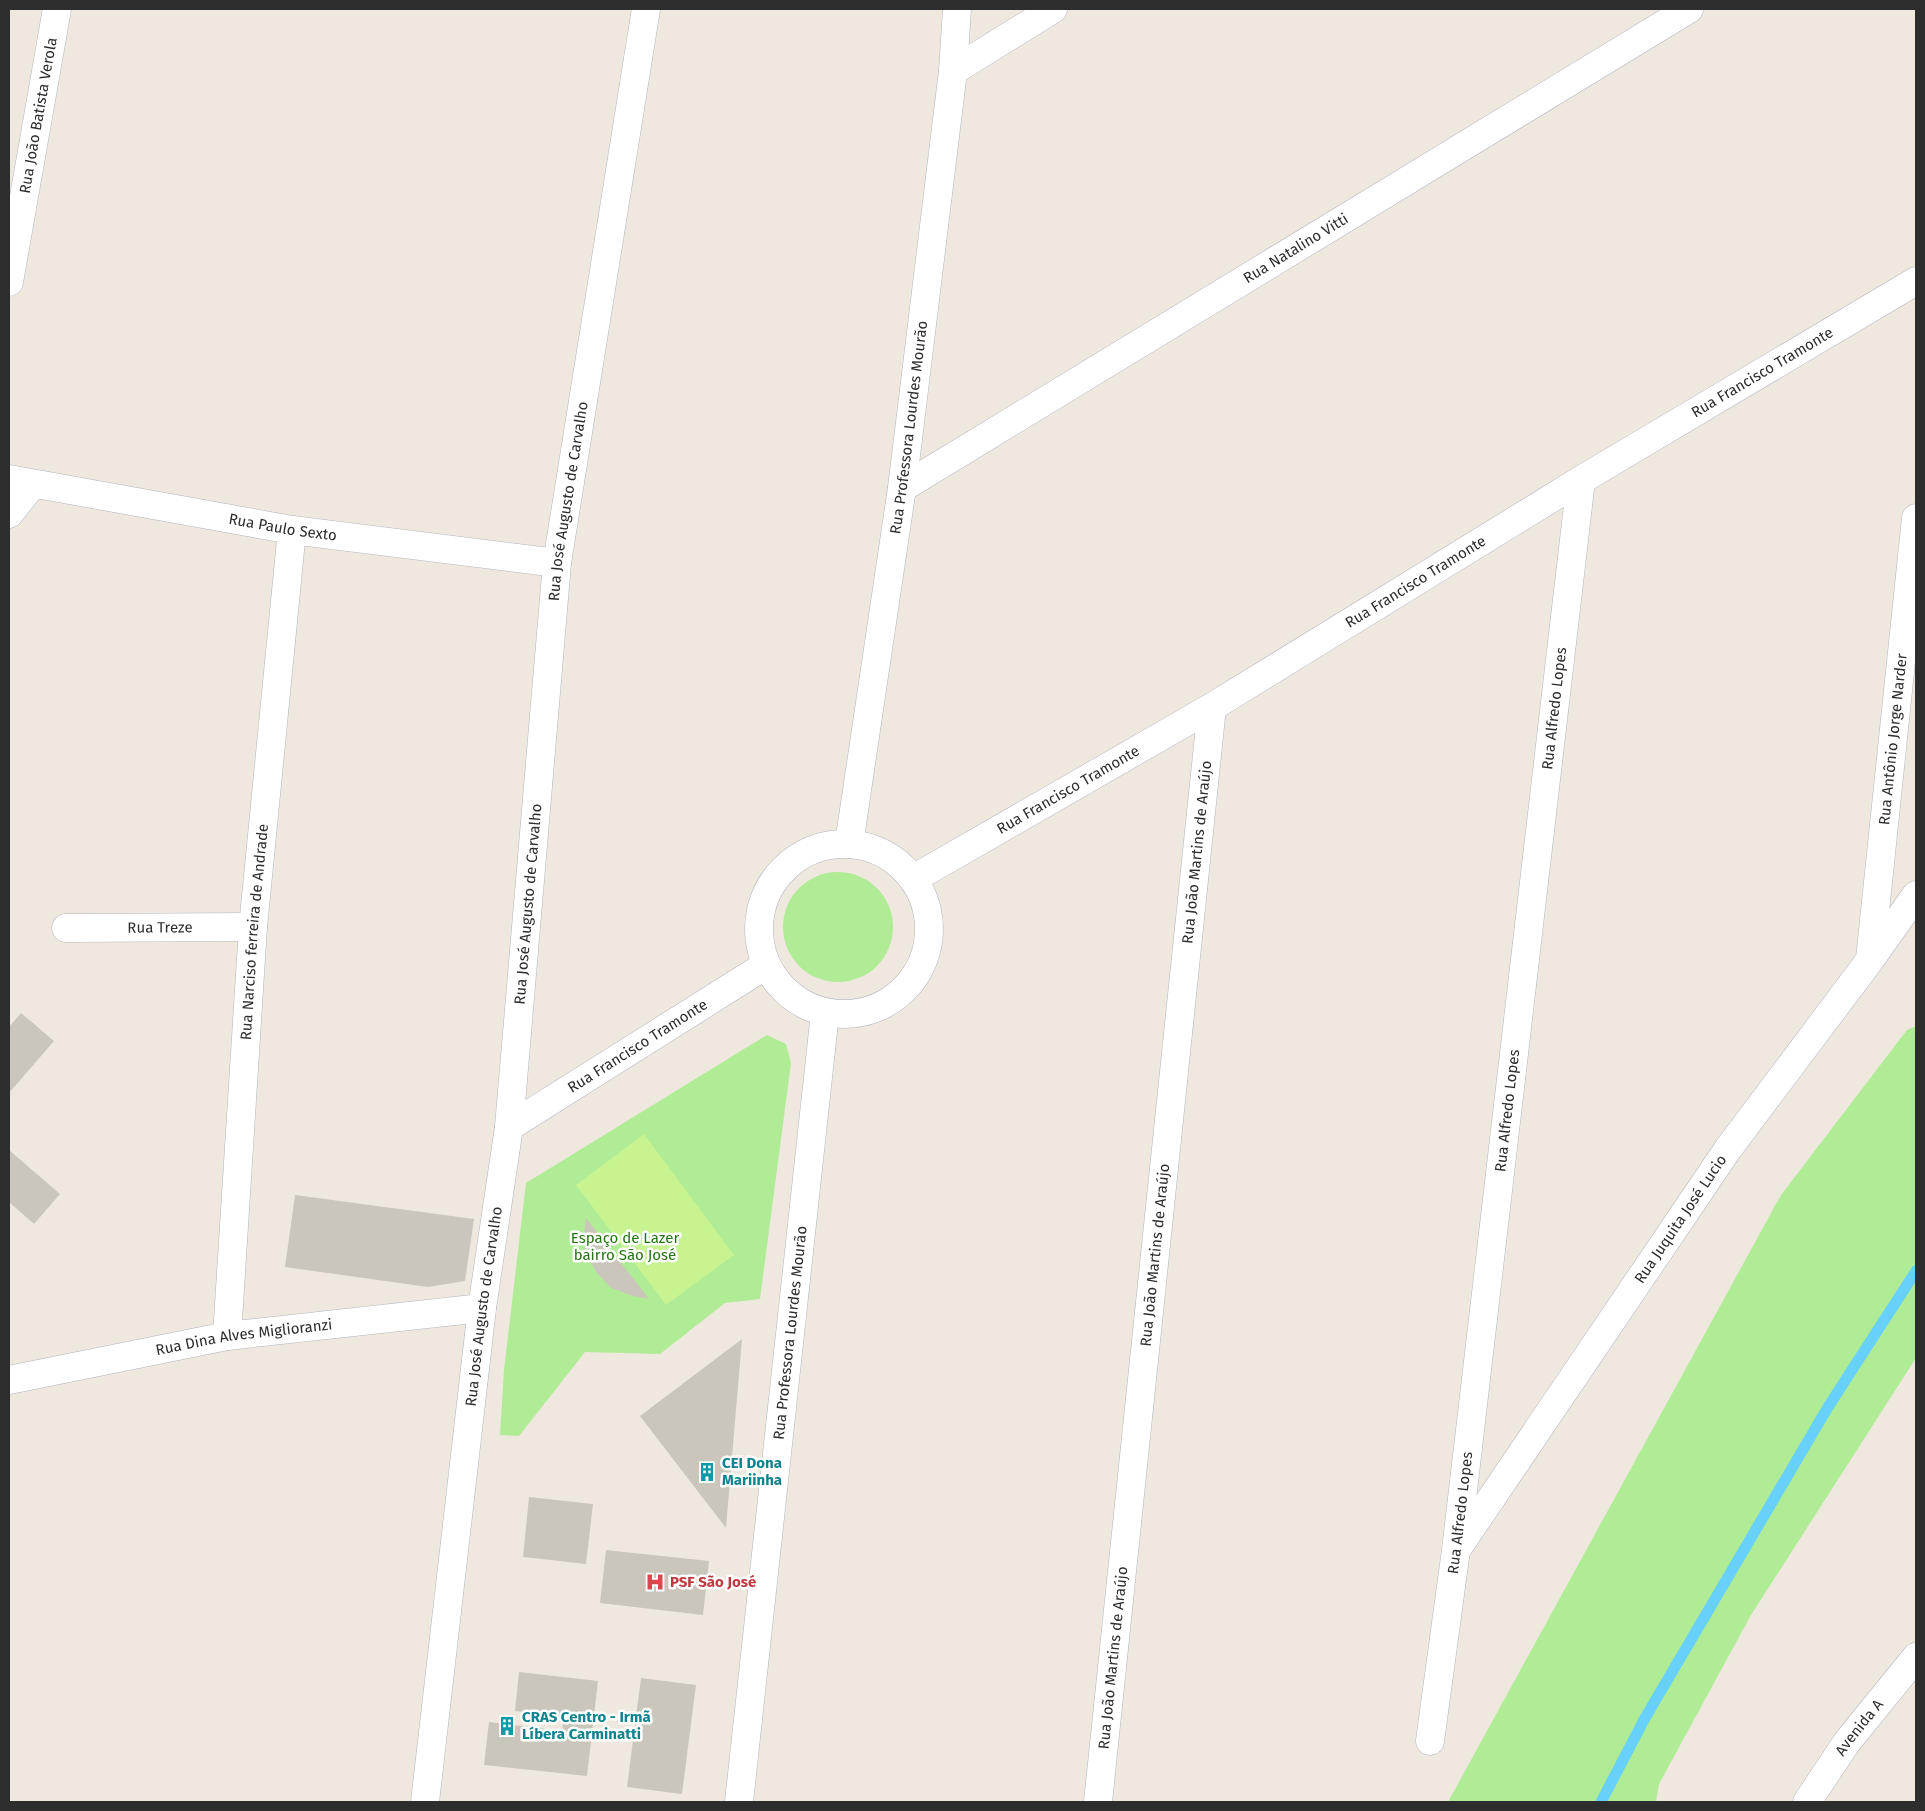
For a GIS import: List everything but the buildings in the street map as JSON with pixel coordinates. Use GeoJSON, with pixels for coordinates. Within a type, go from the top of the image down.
{"type":"FeatureCollection","features":[{"type":"Feature","properties":{"kind":"street","name":"Rua João Batista Verola"},"geometry":{"type":"LineString","coordinates":[[9,282],[12,247],[58,9]]}},
{"type":"Feature","properties":{"kind":"street","name":"Rua José Augusto de Carvalho"},"geometry":{"type":"LineString","coordinates":[[425,1802],[482,1308],[509,1127],[557,563],[646,9]]}},
{"type":"Feature","properties":{"kind":"street","name":"Rua Professora Lourdes Mourão"},"geometry":{"type":"LineString","coordinates":[[849,844],[902,488],[953,71],[957,9]]}},
{"type":"Feature","properties":{"kind":"street"},"geometry":{"type":"LineString","coordinates":[[953,71],[1052,9]]}},
{"type":"Feature","properties":{"kind":"street","name":"Rua Natalino Vitti"},"geometry":{"type":"LineString","coordinates":[[902,488],[1689,9]]}},
{"type":"Feature","properties":{"kind":"street","name":"Rua Francisco Tramonte"},"geometry":{"type":"LineString","coordinates":[[913,879],[1212,708],[1581,480],[1916,281]]}},
{"type":"Feature","properties":{"kind":"street","name":"Rua Alfredo Lopes"},"geometry":{"type":"LineString","coordinates":[[1430,1741],[1456,1550],[1581,480]]}},
{"type":"Feature","properties":{"kind":"street","name":"Rua Paulo Sexto"},"geometry":{"type":"LineString","coordinates":[[21,482],[292,530],[557,563]]}},
{"type":"Feature","properties":{"kind":"street"},"geometry":{"type":"LineString","coordinates":[[9,514],[21,482]]}},
{"type":"Feature","properties":{"kind":"street","name":"Rua Antônio Jorge Narder"},"geometry":{"type":"LineString","coordinates":[[1870,960],[1916,518]]}},
{"type":"Feature","properties":{"kind":"street","name":"Rua Narciso ferreira de Andrade"},"geometry":{"type":"LineString","coordinates":[[227,1336],[253,927],[292,530]]}},
{"type":"Feature","properties":{"kind":"street","name":"Rua João Martins de Araújo"},"geometry":{"type":"LineString","coordinates":[[1098,1802],[1212,708]]}},
{"type":"Feature","properties":{"kind":"street"},"geometry":{"type":"LineString","coordinates":[[849,844],[874,849],[896,861],[913,879],[926,905],[930,934],[922,963],[906,988],[883,1006],[854,1014],[825,1013],[800,1003],[780,987],[766,966],[758,937],[761,908],[772,881],[793,860],[820,847],[849,844]]}},
{"type":"Feature","properties":{"kind":"street","name":"Rua Juquita José Lucio"},"geometry":{"type":"LineString","coordinates":[[1456,1550],[1728,1150],[1870,960],[1916,895]]}},
{"type":"Feature","properties":{"kind":"street","name":"Rua Treze"},"geometry":{"type":"LineString","coordinates":[[66,928],[253,927]]}},
{"type":"Feature","properties":{"kind":"street","name":"Rua Francisco Tramonte"},"geometry":{"type":"LineString","coordinates":[[509,1127],[766,966]]}},
{"type":"Feature","properties":{"kind":"street","name":"Rua Professora Lourdes Mourão"},"geometry":{"type":"LineString","coordinates":[[739,1802],[825,1013]]}},
{"type":"Feature","properties":{"kind":"street","name":"Rua Dina Alves Miglioranzi"},"geometry":{"type":"LineString","coordinates":[[9,1380],[227,1336],[482,1308]]}},
{"type":"Feature","properties":{"kind":"street","name":"Avenida A"},"geometry":{"type":"LineString","coordinates":[[1807,1802],[1847,1742],[1916,1656]]}},
{"type":"Feature","properties":{"kind":"green space"},"geometry":{"type":"Polygon","coordinates":[[[838,872],[859,876],[877,888],[889,906],[893,927],[889,948],[877,966],[859,978],[838,982],[817,978],[799,966],[787,948],[783,927],[787,906],[799,888],[817,876],[838,872]]]}},
{"type":"Feature","properties":{"kind":"green space"},"geometry":{"type":"Polygon","coordinates":[[[1916,1026],[1916,1358],[1751,1615],[1659,1784],[1656,1802],[1448,1802],[1781,1195],[1907,1030],[1916,1026]]]}},
{"type":"Feature","properties":{"kind":"green space","name":"Espaço de Lazer bairro São José"},"geometry":{"type":"Polygon","coordinates":[[[767,1035],[786,1044],[791,1063],[760,1299],[725,1303],[660,1354],[585,1352],[519,1436],[500,1435],[504,1370],[526,1183],[767,1035]]]}},
{"type":"Feature","properties":{"kind":"green space"},"geometry":{"type":"Polygon","coordinates":[[[644,1134],[734,1255],[666,1305],[576,1185],[644,1134]]]}},
{"type":"Feature","properties":{"kind":"waterway"},"geometry":{"type":"LineString","coordinates":[[1601,1802],[1645,1718],[1828,1407],[1916,1271]]}},
{"type":"Feature","properties":{"kind":"place","name":"CEI Dona Mariinha"},"geometry":{"type":"Point","coordinates":[707,1472]}},
{"type":"Feature","properties":{"kind":"place","name":"PSF São José"},"geometry":{"type":"Point","coordinates":[655,1582]}},
{"type":"Feature","properties":{"kind":"place","name":"CRAS Centro - Irmã Líbera Carminatti"},"geometry":{"type":"Point","coordinates":[507,1726]}}]}
